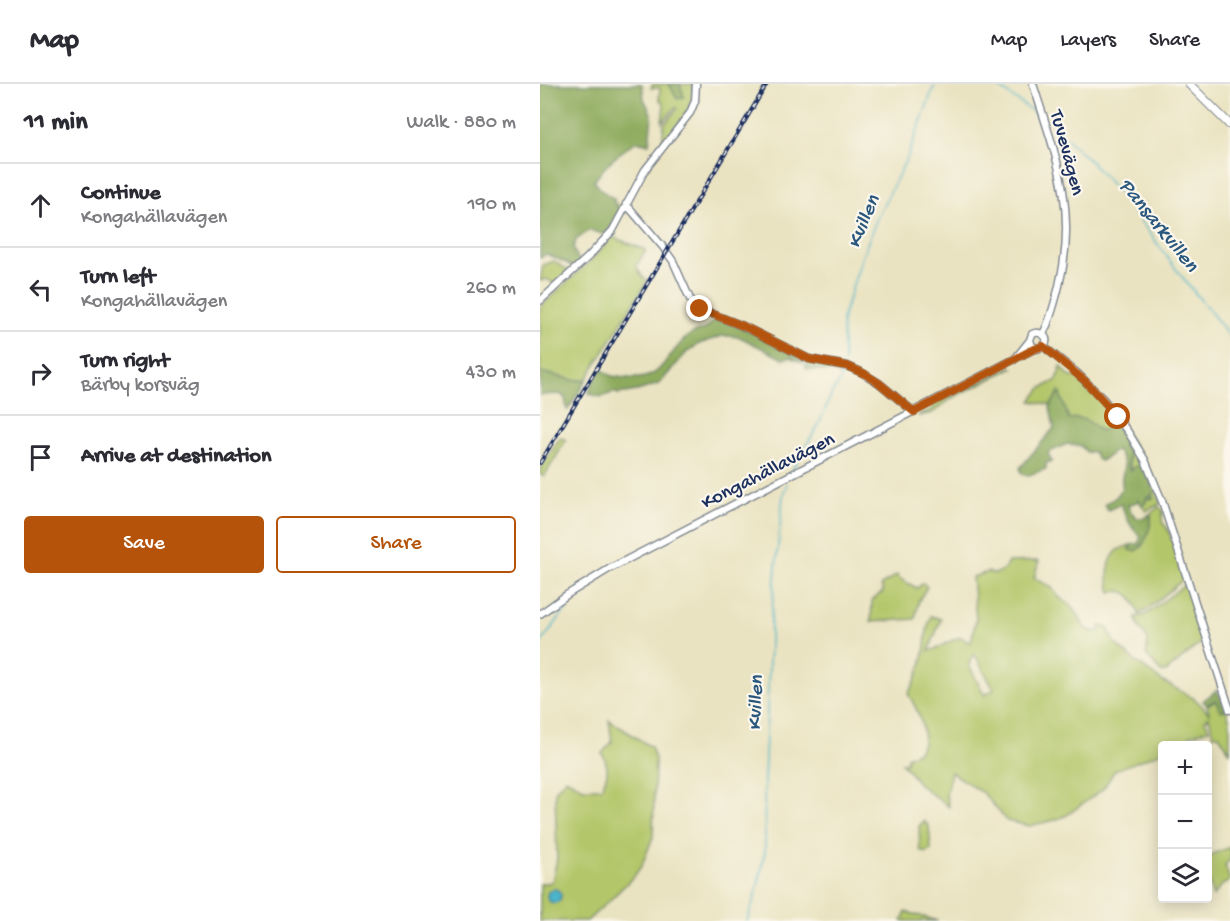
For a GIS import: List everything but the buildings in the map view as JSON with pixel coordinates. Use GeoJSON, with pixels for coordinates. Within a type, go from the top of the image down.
{"type":"FeatureCollection","features":[{"type":"Feature","properties":{"kind":"highway"},"geometry":{"type":"LineString","coordinates":[[1189,84],[1230,125]]}},
{"type":"Feature","properties":{"kind":"street"},"geometry":{"type":"LineString","coordinates":[[540,301],[604,241],[616,226],[640,178],[656,154],[690,113],[695,101],[696,84]]}},
{"type":"Feature","properties":{"kind":"street","name":"Tuvevägen"},"geometry":{"type":"LineString","coordinates":[[1033,84],[1060,171],[1067,217],[1063,272],[1043,334]]}},
{"type":"Feature","properties":{"kind":"street"},"geometry":{"type":"LineString","coordinates":[[626,204],[671,258],[687,294],[699,308],[743,326],[809,359],[853,368],[879,383],[914,412]]}},
{"type":"Feature","properties":{"kind":"street","name":"Kongahällavägen"},"geometry":{"type":"LineString","coordinates":[[1014,360],[1035,333],[1043,334]]}},
{"type":"Feature","properties":{"kind":"street"},"geometry":{"type":"LineString","coordinates":[[1040,347],[1046,339],[1043,334]]}},
{"type":"Feature","properties":{"kind":"street"},"geometry":{"type":"LineString","coordinates":[[1030,340],[1032,345],[1040,347],[1077,373],[1104,400],[1132,437],[1145,460],[1162,501],[1230,711]]}},
{"type":"Feature","properties":{"kind":"street","name":"Kongahällavägen"},"geometry":{"type":"LineString","coordinates":[[540,614],[609,569],[1040,347]]}},
{"type":"Feature","properties":{"kind":"green space"},"geometry":{"type":"Polygon","coordinates":[[[540,84],[642,84],[644,99],[652,115],[649,144],[637,141],[614,159],[594,181],[601,190],[614,199],[615,205],[624,205],[606,235],[590,230],[576,240],[573,249],[580,262],[573,267],[546,254],[540,258],[540,84]]]}},
{"type":"Feature","properties":{"kind":"green space"},"geometry":{"type":"Polygon","coordinates":[[[653,84],[693,84],[688,109],[662,143],[664,124],[677,109],[676,107],[662,122],[664,104],[659,99],[660,88],[651,88],[653,84]]]}},
{"type":"Feature","properties":{"kind":"green space"},"geometry":{"type":"Polygon","coordinates":[[[669,84],[680,84],[684,97],[677,99],[669,84]]]}},
{"type":"Feature","properties":{"kind":"green space"},"geometry":{"type":"Polygon","coordinates":[[[612,237],[646,250],[636,266],[643,278],[648,280],[586,380],[573,380],[540,372],[540,307],[589,262],[612,237]]]}},
{"type":"Feature","properties":{"kind":"green space"},"geometry":{"type":"Polygon","coordinates":[[[554,261],[569,271],[554,284],[547,279],[540,281],[543,265],[554,261]]]}},
{"type":"Feature","properties":{"kind":"green space"},"geometry":{"type":"Polygon","coordinates":[[[714,320],[746,329],[806,361],[804,363],[790,357],[783,359],[742,338],[722,336],[699,344],[688,351],[659,384],[637,391],[618,394],[614,392],[602,397],[589,394],[591,384],[601,369],[611,375],[624,378],[641,378],[652,374],[688,336],[707,328],[714,320]]]}},
{"type":"Feature","properties":{"kind":"green space"},"geometry":{"type":"Polygon","coordinates":[[[810,363],[842,367],[841,376],[834,372],[806,369],[806,365],[810,363]]]}},
{"type":"Feature","properties":{"kind":"green space"},"geometry":{"type":"Polygon","coordinates":[[[1061,366],[1069,376],[1078,378],[1089,386],[1128,435],[1150,475],[1160,504],[1146,511],[1142,505],[1146,502],[1145,498],[1153,497],[1132,472],[1129,452],[1123,447],[1112,428],[1100,431],[1090,423],[1069,419],[1059,392],[1051,405],[1031,401],[1040,389],[1057,380],[1061,366]]]}},
{"type":"Feature","properties":{"kind":"green space"},"geometry":{"type":"Polygon","coordinates":[[[1010,367],[1013,368],[952,398],[932,413],[919,416],[929,411],[938,402],[1010,367]]]}},
{"type":"Feature","properties":{"kind":"green space"},"geometry":{"type":"Polygon","coordinates":[[[540,372],[573,380],[586,380],[567,410],[565,398],[560,394],[540,395],[540,372]]]}},
{"type":"Feature","properties":{"kind":"green space"},"geometry":{"type":"Polygon","coordinates":[[[1059,391],[1069,419],[1086,420],[1100,431],[1115,425],[1119,427],[1126,439],[1123,447],[1129,452],[1130,471],[1137,465],[1146,471],[1154,492],[1151,495],[1153,498],[1146,498],[1146,502],[1142,505],[1138,500],[1128,505],[1137,518],[1144,518],[1150,514],[1148,534],[1136,551],[1129,550],[1130,545],[1138,544],[1141,537],[1131,526],[1121,504],[1108,510],[1105,504],[1117,495],[1122,487],[1124,464],[1117,450],[1100,461],[1094,452],[1086,452],[1081,446],[1067,444],[1049,452],[1052,461],[1046,463],[1046,469],[1026,476],[1021,472],[1020,468],[1054,428],[1050,407],[1059,391]]]}},
{"type":"Feature","properties":{"kind":"green space"},"geometry":{"type":"Polygon","coordinates":[[[560,437],[566,440],[544,477],[540,474],[540,470],[560,437]]]}},
{"type":"Feature","properties":{"kind":"green space"},"geometry":{"type":"Polygon","coordinates":[[[1159,507],[1163,510],[1162,522],[1168,529],[1185,578],[1139,614],[1130,596],[1122,592],[1111,592],[1108,582],[1109,565],[1120,549],[1130,545],[1130,550],[1142,547],[1151,521],[1151,513],[1159,507]]]}},
{"type":"Feature","properties":{"kind":"green space"},"geometry":{"type":"Polygon","coordinates":[[[1039,561],[1034,578],[1051,587],[1070,605],[1084,627],[1091,631],[1101,631],[1100,626],[1107,627],[1116,644],[1130,657],[1162,681],[1195,699],[1209,713],[1207,705],[1215,700],[1221,710],[1226,709],[1230,721],[1230,752],[1219,735],[1213,735],[1209,717],[1205,720],[1209,729],[1190,735],[1191,739],[1186,741],[1158,741],[1158,754],[1115,770],[1103,789],[1067,815],[1029,826],[1007,821],[984,794],[951,772],[946,795],[949,807],[921,786],[902,763],[906,763],[907,757],[919,750],[923,743],[921,721],[908,694],[921,664],[931,616],[941,619],[929,651],[961,637],[971,642],[976,619],[972,577],[988,572],[995,574],[1004,570],[1008,562],[1039,561]],[[975,655],[972,656],[969,665],[984,695],[994,690],[975,655]]]}},
{"type":"Feature","properties":{"kind":"green space"},"geometry":{"type":"Polygon","coordinates":[[[897,575],[917,588],[923,583],[927,587],[919,600],[915,619],[871,622],[872,600],[883,592],[881,585],[897,575]]]}},
{"type":"Feature","properties":{"kind":"green space"},"geometry":{"type":"Polygon","coordinates":[[[1187,583],[1204,640],[1166,672],[1161,672],[1146,655],[1148,640],[1135,617],[1145,615],[1187,583]]]}},
{"type":"Feature","properties":{"kind":"green space"},"geometry":{"type":"Polygon","coordinates":[[[1217,690],[1226,709],[1221,711],[1215,700],[1207,705],[1203,701],[1217,690]]]}},
{"type":"Feature","properties":{"kind":"green space"},"geometry":{"type":"Polygon","coordinates":[[[609,720],[651,747],[655,759],[653,837],[642,865],[635,875],[587,921],[540,921],[540,884],[552,882],[557,859],[555,791],[566,778],[583,788],[601,788],[606,779],[607,770],[602,753],[612,742],[609,720]]]}},
{"type":"Feature","properties":{"kind":"green space"},"geometry":{"type":"Polygon","coordinates":[[[924,821],[929,826],[931,850],[925,853],[920,850],[919,826],[924,821]]]}},
{"type":"Feature","properties":{"kind":"green space"},"geometry":{"type":"Polygon","coordinates":[[[1230,847],[1230,860],[1225,865],[1230,881],[1222,885],[1213,896],[1212,893],[1212,854],[1230,847]]]}},
{"type":"Feature","properties":{"kind":"green space"},"geometry":{"type":"Polygon","coordinates":[[[906,912],[938,921],[902,921],[906,912]]]}},
{"type":"Feature","properties":{"kind":"water"},"geometry":{"type":"Polygon","coordinates":[[[554,889],[559,891],[561,896],[559,901],[554,903],[549,901],[547,896],[549,891],[554,889]]]}},
{"type":"Feature","properties":{"kind":"waterway","name":"Kvillen"},"geometry":{"type":"LineString","coordinates":[[844,362],[842,320],[861,260],[877,218],[908,156],[935,84]]}},
{"type":"Feature","properties":{"kind":"waterway","name":"Pansarkvillen"},"geometry":{"type":"LineString","coordinates":[[994,84],[1036,114]]}},
{"type":"Feature","properties":{"kind":"waterway","name":"Pansarkvillen"},"geometry":{"type":"LineString","coordinates":[[1062,135],[1093,164],[1120,195],[1230,337]]}},
{"type":"Feature","properties":{"kind":"waterway","name":"Kvillen"},"geometry":{"type":"LineString","coordinates":[[792,470],[819,424],[832,393],[841,379],[844,367]]}},
{"type":"Feature","properties":{"kind":"waterway","name":"Kvillen"},"geometry":{"type":"LineString","coordinates":[[747,921],[757,891],[765,851],[764,781],[771,619],[783,495],[787,484]]}},
{"type":"Feature","properties":{"kind":"waterway"},"geometry":{"type":"LineString","coordinates":[[540,644],[566,609]]}},
{"type":"Feature","properties":{"kind":"railway"},"geometry":{"type":"LineString","coordinates":[[540,463],[767,84]]}},
{"type":"Feature","properties":{"kind":"route"},"geometry":{"type":"LineString","coordinates":[[700,309],[743,326],[798,355],[853,368],[879,383],[914,412],[1043,346],[1077,373],[1118,417]]}}]}
